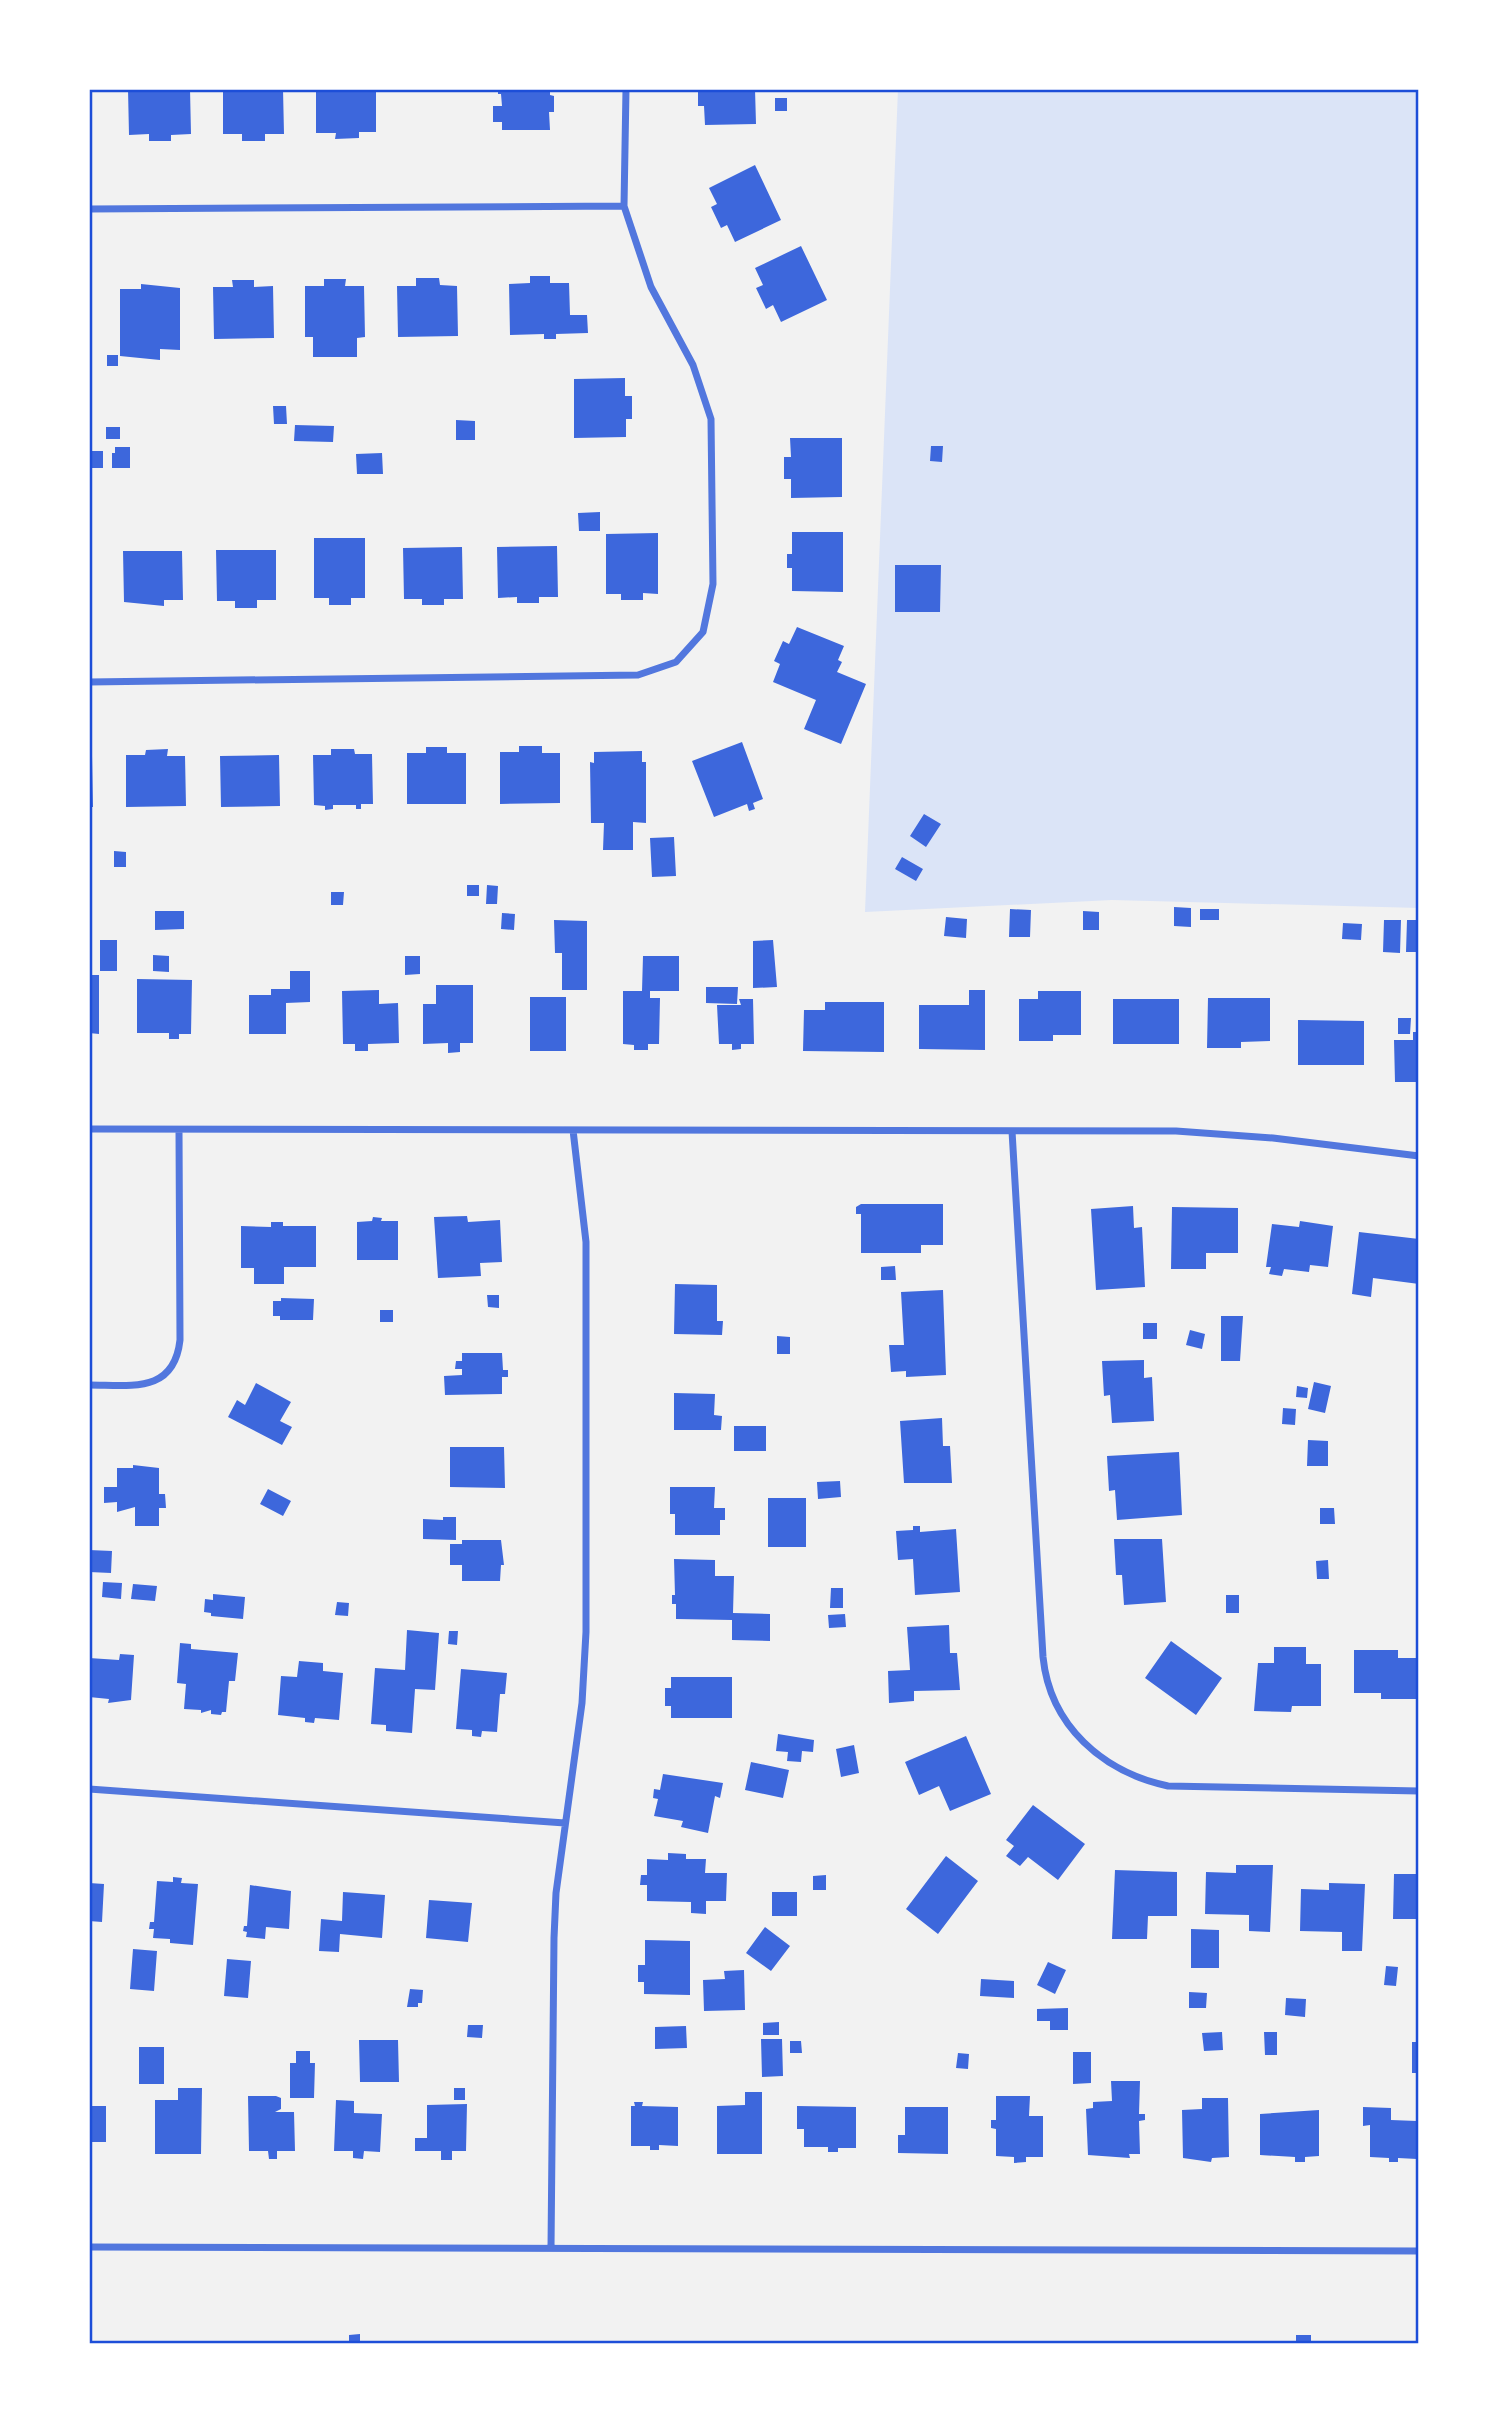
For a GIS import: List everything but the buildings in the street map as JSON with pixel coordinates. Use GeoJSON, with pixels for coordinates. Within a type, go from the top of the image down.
{"type":"FeatureCollection","features":[{"type":"Feature","properties":{"kind":"street"},"geometry":{"type":"LineString","coordinates":[[89,682],[638,675],[676,662],[703,632],[713,584],[710,419],[693,365],[651,287],[624,206],[626,89]]}},
{"type":"Feature","properties":{"kind":"street"},"geometry":{"type":"LineString","coordinates":[[89,209],[624,206]]}},
{"type":"Feature","properties":{"kind":"street"},"geometry":{"type":"LineString","coordinates":[[89,1129],[1205,1132],[1419,1156]]}},
{"type":"Feature","properties":{"kind":"street"},"geometry":{"type":"LineString","coordinates":[[89,1385],[148,1384],[166,1375],[177,1357],[180,1340],[179,1130]]}},
{"type":"Feature","properties":{"kind":"street"},"geometry":{"type":"LineString","coordinates":[[551,2248],[554,1938],[565,1823],[582,1703],[586,1632],[586,1242],[573,1130]]}},
{"type":"Feature","properties":{"kind":"street"},"geometry":{"type":"LineString","coordinates":[[1012,1131],[1042,1657],[1047,1682],[1061,1714],[1084,1744],[1104,1761],[1127,1774],[1168,1786],[1419,1791]]}},
{"type":"Feature","properties":{"kind":"street"},"geometry":{"type":"LineString","coordinates":[[89,1789],[565,1823]]}},
{"type":"Feature","properties":{"kind":"street"},"geometry":{"type":"LineString","coordinates":[[89,2247],[1419,2251]]}},
{"type":"Feature","properties":{"kind":"shaded area"},"geometry":{"type":"Polygon","coordinates":[[[898,89],[1419,89],[1419,908],[1112,900],[865,912],[898,89]]]}}]}
